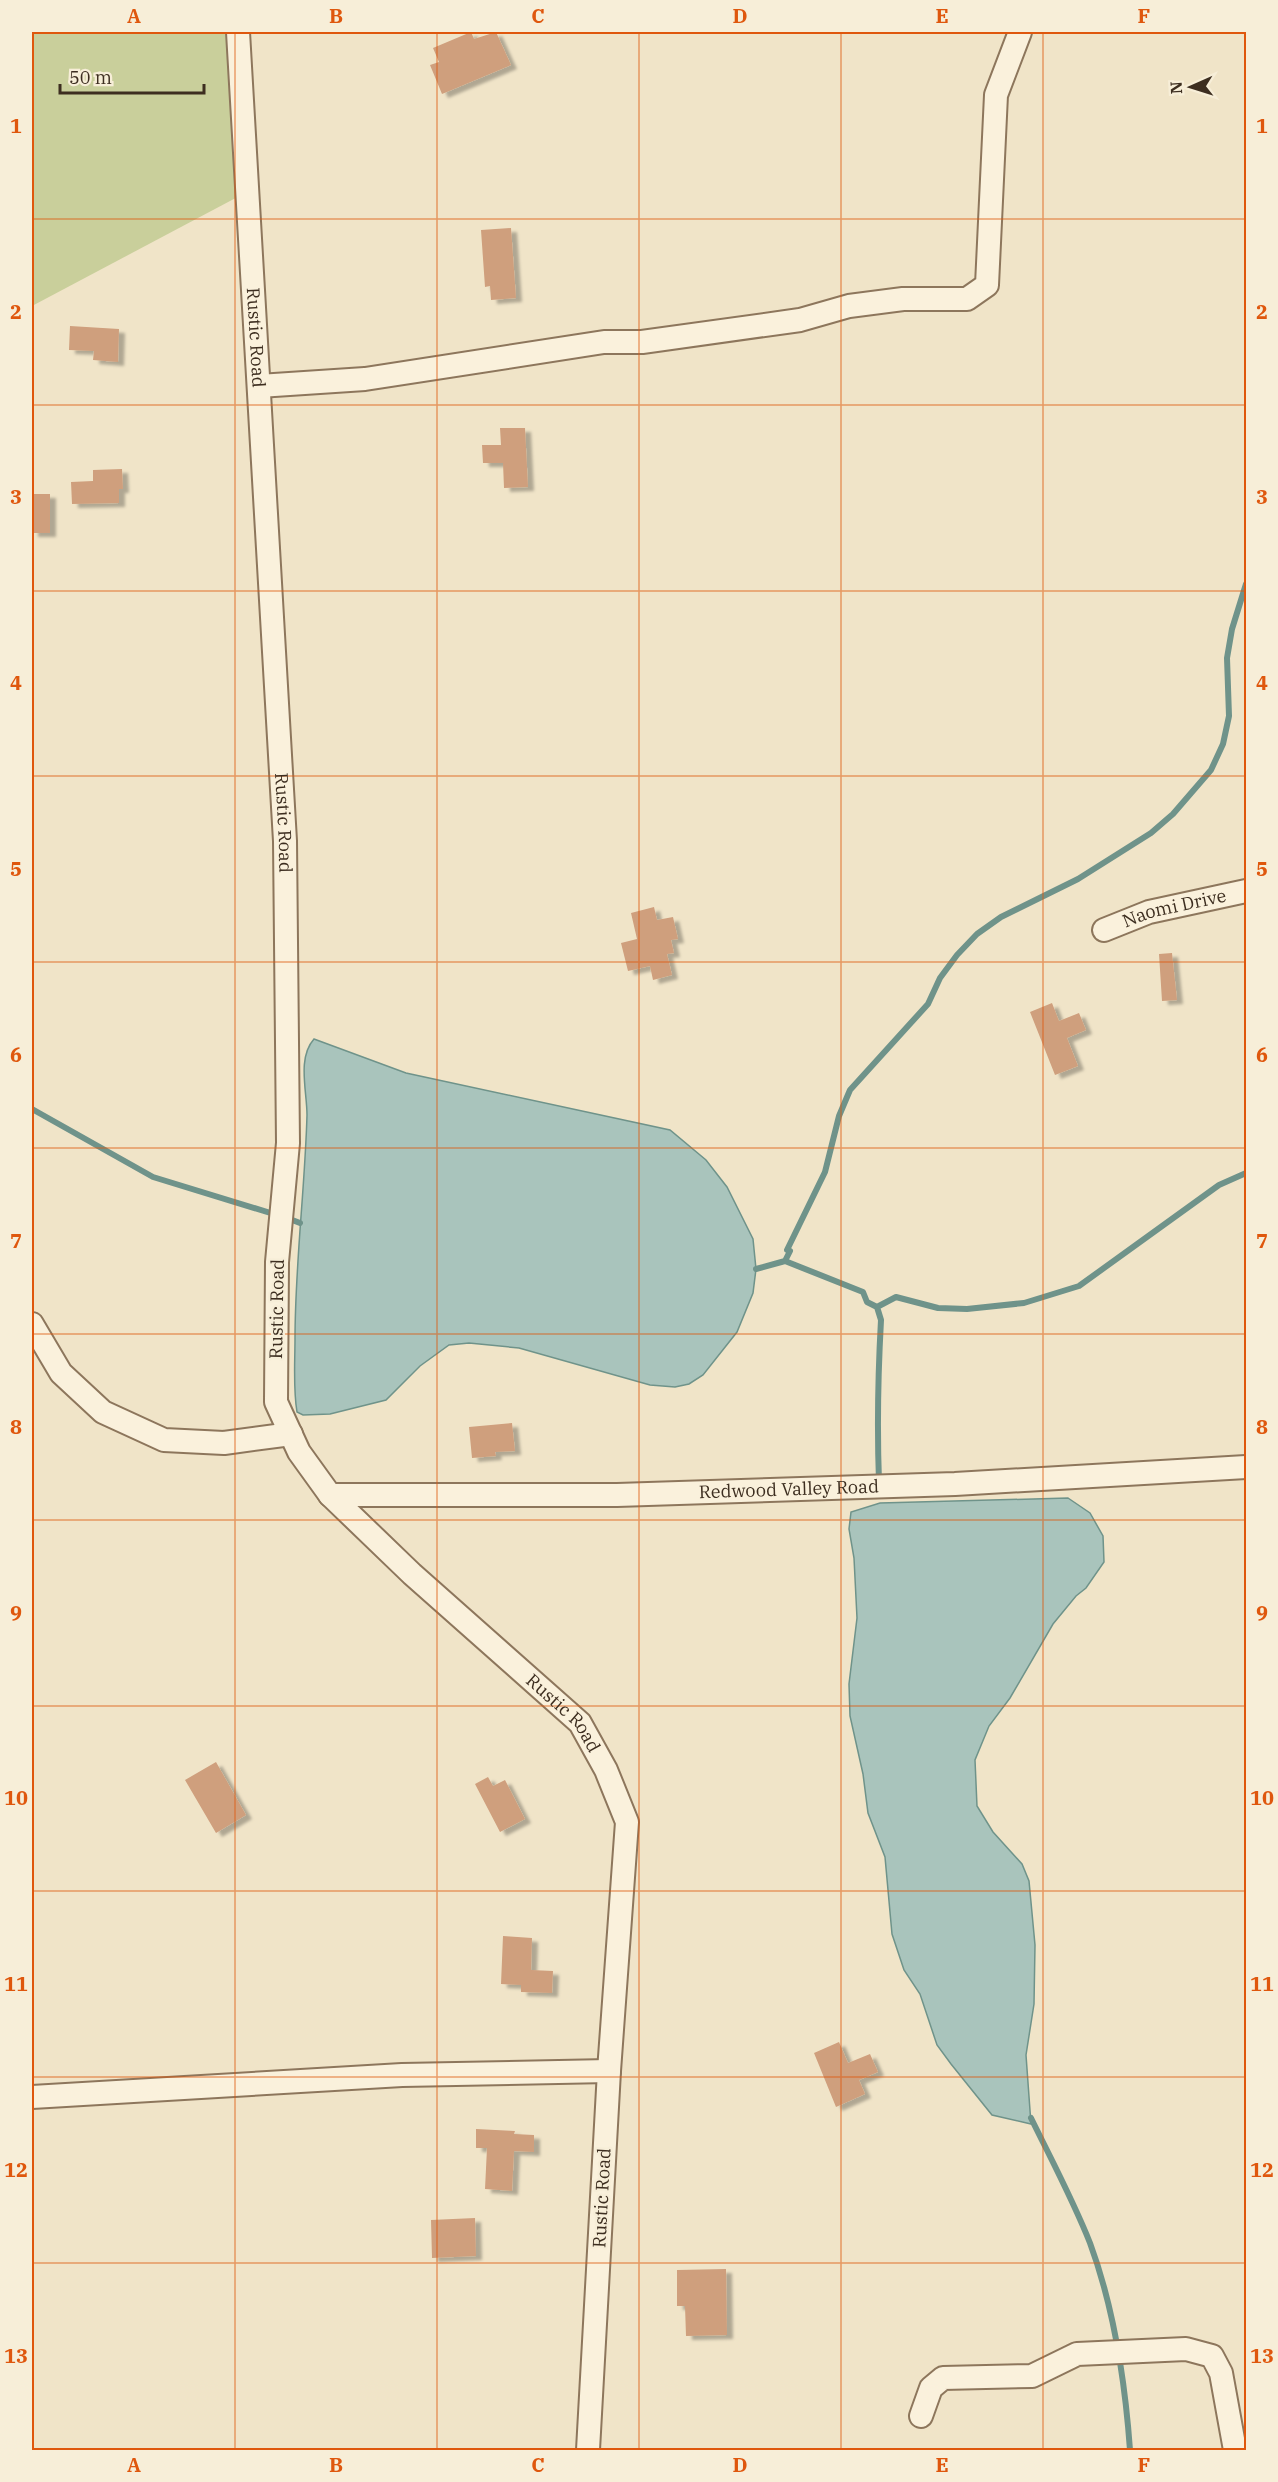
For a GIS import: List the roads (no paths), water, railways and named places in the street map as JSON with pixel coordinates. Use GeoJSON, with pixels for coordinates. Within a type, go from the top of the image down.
{"type":"FeatureCollection","features":[{"type":"Feature","properties":{"kind":"street","name":"Rustic Road"},"geometry":{"type":"LineString","coordinates":[[238,32],[285,841],[288,1143],[277,1262],[276,1402],[299,1452],[330,1495],[412,1574],[580,1723],[606,1770],[627,1822],[609,2071],[588,2451]]}},
{"type":"Feature","properties":{"kind":"street"},"geometry":{"type":"LineString","coordinates":[[259,386],[365,379],[604,342],[654,341],[800,320],[849,306],[903,299],[966,299],[987,285],[996,95],[1020,32]]}},
{"type":"Feature","properties":{"kind":"street","name":"Naomi Drive"},"geometry":{"type":"LineString","coordinates":[[1104,930],[1149,912],[1246,891]]}},
{"type":"Feature","properties":{"kind":"street"},"geometry":{"type":"LineString","coordinates":[[32,1324],[61,1373],[103,1412],[164,1440],[224,1443],[291,1434]]}},
{"type":"Feature","properties":{"kind":"street","name":"Redwood Valley Road"},"geometry":{"type":"LineString","coordinates":[[330,1495],[675,1493],[956,1484],[1246,1467]]}},
{"type":"Feature","properties":{"kind":"street"},"geometry":{"type":"LineString","coordinates":[[32,2097],[402,2075],[609,2071]]}},
{"type":"Feature","properties":{"kind":"street"},"geometry":{"type":"LineString","coordinates":[[921,2416],[931,2388],[943,2378],[1032,2376],[1077,2354],[1186,2349],[1212,2356],[1221,2373],[1235,2451]]}},
{"type":"Feature","properties":{"kind":"water"},"geometry":{"type":"Polygon","coordinates":[[[314,1039],[406,1073],[670,1130],[706,1160],[727,1187],[753,1239],[756,1269],[753,1293],[737,1332],[703,1375],[689,1384],[675,1387],[650,1385],[519,1348],[469,1343],[449,1345],[420,1366],[386,1400],[330,1414],[303,1415],[297,1412],[295,1311],[307,1115],[304,1065],[314,1039]]]}},
{"type":"Feature","properties":{"kind":"water"},"geometry":{"type":"Polygon","coordinates":[[[1068,1498],[1090,1513],[1103,1536],[1104,1562],[1086,1588],[1076,1596],[1053,1624],[1010,1698],[989,1726],[975,1760],[977,1806],[993,1832],[1022,1864],[1029,1881],[1035,1945],[1034,2004],[1026,2055],[1031,2124],[992,2115],[937,2045],[920,1994],[904,1970],[892,1934],[885,1857],[868,1813],[863,1774],[850,1716],[849,1684],[857,1618],[854,1558],[849,1529],[851,1512],[880,1503],[1068,1498]]]}},
{"type":"Feature","properties":{"kind":"waterway"},"geometry":{"type":"LineString","coordinates":[[785,1261],[790,1251],[787,1250],[825,1172],[839,1116],[850,1090],[928,1004],[940,978],[957,955],[977,934],[1001,917],[1078,879],[1151,833],[1173,814],[1211,770],[1223,744],[1229,716],[1227,658],[1232,629],[1246,584]]}},
{"type":"Feature","properties":{"kind":"waterway"},"geometry":{"type":"LineString","coordinates":[[32,1109],[153,1177],[277,1215]]}},
{"type":"Feature","properties":{"kind":"waterway"},"geometry":{"type":"LineString","coordinates":[[877,1307],[896,1297],[938,1308],[967,1309],[1024,1303],[1079,1286],[1219,1185],[1246,1173]]}},
{"type":"Feature","properties":{"kind":"waterway"},"geometry":{"type":"LineString","coordinates":[[287,1218],[300,1223]]}},
{"type":"Feature","properties":{"kind":"waterway"},"geometry":{"type":"LineString","coordinates":[[756,1269],[785,1261],[863,1292],[867,1302],[877,1307],[881,1320],[878,1401],[879,1482]]}},
{"type":"Feature","properties":{"kind":"waterway"},"geometry":{"type":"LineString","coordinates":[[1031,2118],[1090,2243],[1106,2293],[1117,2345],[1130,2450]]}}]}
